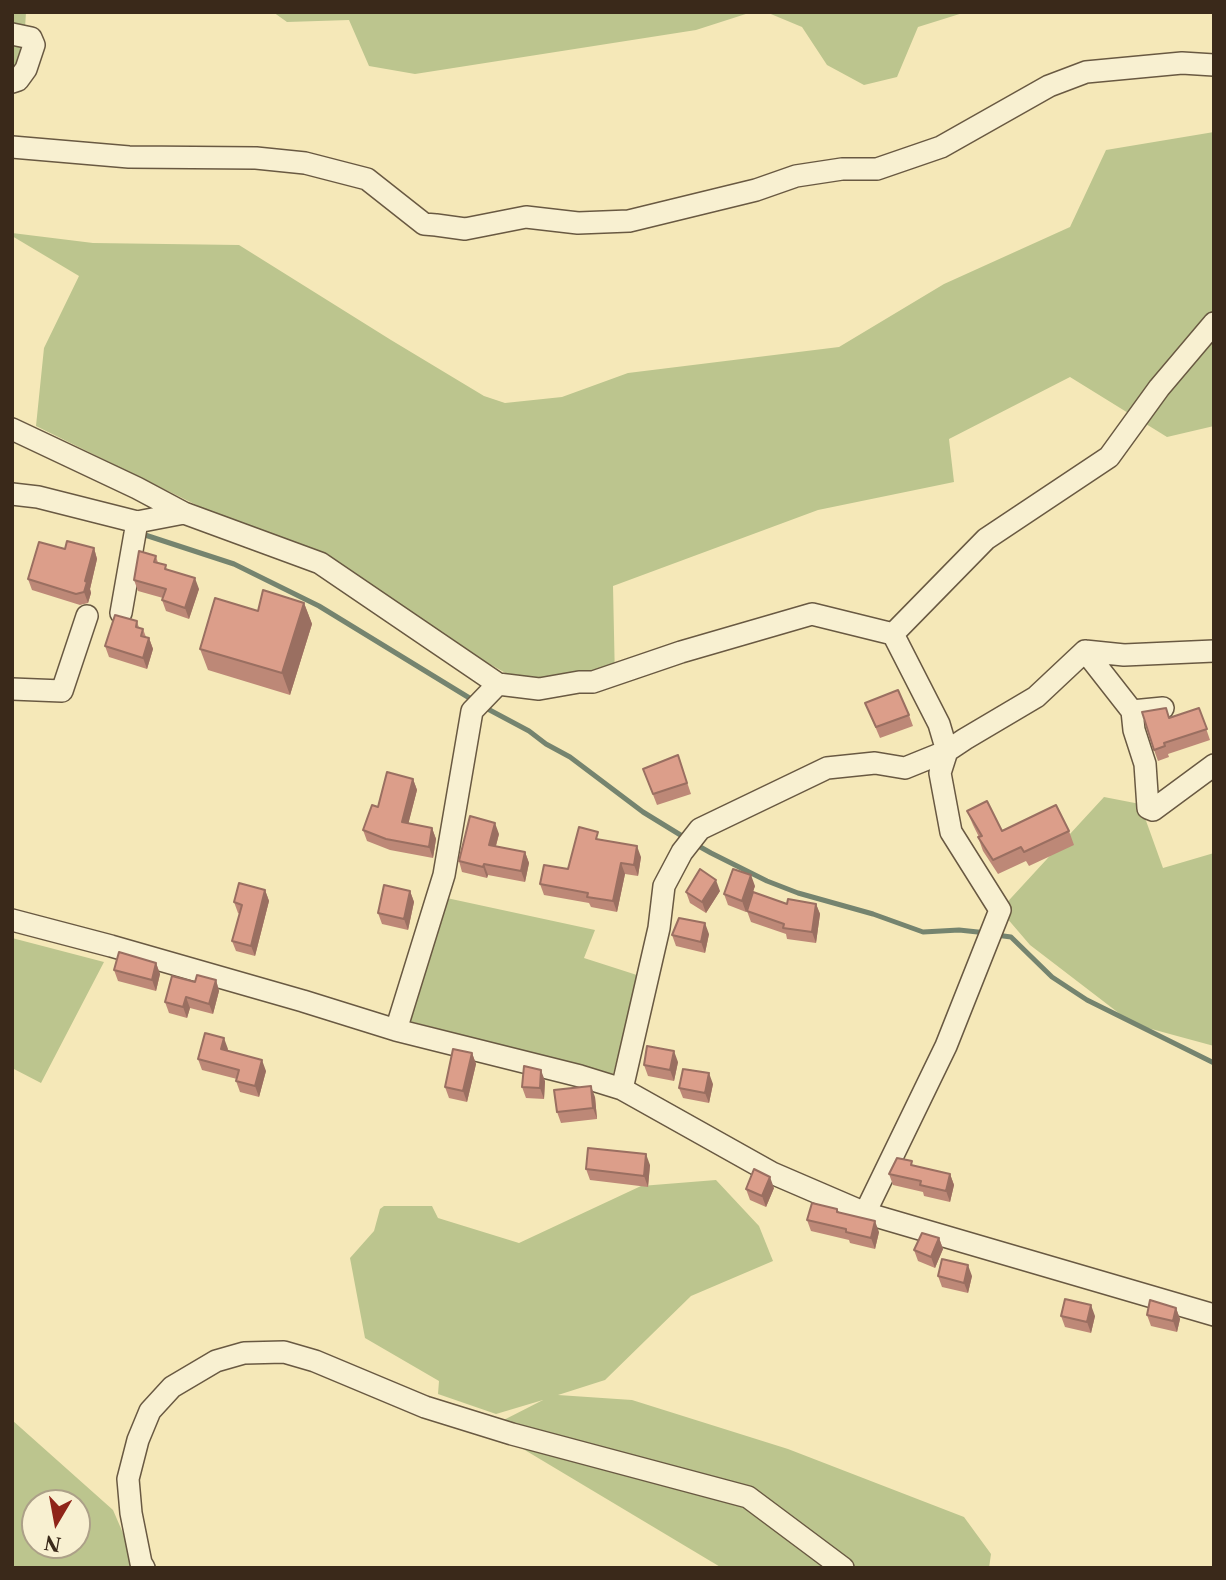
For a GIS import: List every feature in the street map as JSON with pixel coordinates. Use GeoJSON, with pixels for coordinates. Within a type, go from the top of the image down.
{"type":"FeatureCollection","features":[{"type":"Feature","properties":{"kind":"street"},"geometry":{"type":"LineString","coordinates":[[12,34],[31,38],[34,44],[26,69],[18,80],[12,82]]}},
{"type":"Feature","properties":{"kind":"street"},"geometry":{"type":"LineString","coordinates":[[12,147],[129,156],[256,158],[305,163],[367,179],[424,224],[446,227],[466,229],[526,217],[579,223],[629,221],[756,190],[796,176],[842,169],[877,169],[941,147],[1049,86],[1086,72],[1182,63],[1214,65]]}},
{"type":"Feature","properties":{"kind":"street"},"geometry":{"type":"LineString","coordinates":[[893,634],[986,539],[1110,457],[1159,388],[1214,323]]}},
{"type":"Feature","properties":{"kind":"street"},"geometry":{"type":"LineString","coordinates":[[12,429],[184,513],[320,563],[493,689],[539,689],[593,681],[812,614],[893,634],[939,724],[947,751],[940,773],[951,832],[1000,910],[946,1046],[865,1213]]}},
{"type":"Feature","properties":{"kind":"street"},"geometry":{"type":"LineString","coordinates":[[12,494],[38,497],[136,528],[184,513]]}},
{"type":"Feature","properties":{"kind":"street"},"geometry":{"type":"LineString","coordinates":[[121,613],[136,528]]}},
{"type":"Feature","properties":{"kind":"street"},"geometry":{"type":"LineString","coordinates":[[12,689],[62,691],[88,616]]}},
{"type":"Feature","properties":{"kind":"street"},"geometry":{"type":"LineString","coordinates":[[1085,651],[1132,711],[1133,730],[1145,764],[1149,808],[1153,810],[1214,765]]}},
{"type":"Feature","properties":{"kind":"street"},"geometry":{"type":"LineString","coordinates":[[622,1090],[659,928],[664,886],[684,850],[700,829],[827,768],[875,764],[905,768],[947,751],[1036,697],[1085,651],[1124,655],[1214,651]]}},
{"type":"Feature","properties":{"kind":"street"},"geometry":{"type":"LineString","coordinates":[[396,1030],[444,875],[472,711],[493,689]]}},
{"type":"Feature","properties":{"kind":"street"},"geometry":{"type":"LineString","coordinates":[[1132,711],[1163,708]]}},
{"type":"Feature","properties":{"kind":"street"},"geometry":{"type":"LineString","coordinates":[[12,920],[303,1001],[396,1030],[580,1076],[622,1090],[772,1173],[865,1213],[1214,1315]]}},
{"type":"Feature","properties":{"kind":"street"},"geometry":{"type":"LineString","coordinates":[[144,1568],[131,1513],[128,1479],[138,1440],[150,1411],[172,1387],[216,1361],[244,1353],[284,1352],[315,1361],[425,1407],[512,1434],[748,1497],[843,1568]]}},
{"type":"Feature","properties":{"kind":"green space"},"geometry":{"type":"Polygon","coordinates":[[[12,12],[26,12],[24,45],[12,83],[12,12]]]}},
{"type":"Feature","properties":{"kind":"green space"},"geometry":{"type":"Polygon","coordinates":[[[273,12],[752,12],[696,30],[415,74],[369,66],[349,20],[287,22],[273,12]]]}},
{"type":"Feature","properties":{"kind":"green space"},"geometry":{"type":"Polygon","coordinates":[[[766,12],[966,12],[918,27],[897,77],[864,85],[827,65],[802,27],[766,12]]]}},
{"type":"Feature","properties":{"kind":"green space"},"geometry":{"type":"Polygon","coordinates":[[[1214,132],[1214,426],[1167,437],[1070,377],[949,439],[954,482],[818,510],[613,586],[615,681],[523,683],[304,558],[36,426],[44,348],[79,276],[12,236],[12,233],[93,243],[239,245],[484,396],[505,403],[562,397],[628,373],[839,347],[944,284],[1070,227],[1106,150],[1214,132]]]}},
{"type":"Feature","properties":{"kind":"green space"},"geometry":{"type":"Polygon","coordinates":[[[1104,797],[1140,804],[1163,868],[1214,853],[1214,1046],[1133,1024],[1030,945],[1000,910],[1104,797]]]}},
{"type":"Feature","properties":{"kind":"green space"},"geometry":{"type":"Polygon","coordinates":[[[442,897],[595,930],[584,958],[640,976],[613,1074],[409,1021],[442,897]]]}},
{"type":"Feature","properties":{"kind":"green space"},"geometry":{"type":"Polygon","coordinates":[[[12,938],[104,962],[41,1083],[12,1068],[12,938]]]}},
{"type":"Feature","properties":{"kind":"green space"},"geometry":{"type":"Polygon","coordinates":[[[716,1180],[759,1226],[773,1261],[691,1296],[605,1380],[558,1395],[632,1400],[788,1449],[964,1517],[991,1554],[989,1568],[722,1568],[488,1428],[543,1400],[496,1414],[438,1394],[439,1381],[365,1338],[350,1258],[374,1231],[380,1209],[384,1206],[432,1206],[438,1218],[519,1243],[641,1186],[716,1180]]]}},
{"type":"Feature","properties":{"kind":"green space"},"geometry":{"type":"Polygon","coordinates":[[[12,1420],[89,1489],[21,1489],[21,1559],[91,1559],[91,1490],[113,1510],[138,1568],[12,1568],[12,1420]]]}},
{"type":"Feature","properties":{"kind":"building"},"geometry":{"type":"Polygon","coordinates":[[[67,541],[94,548],[84,592],[76,594],[28,579],[39,542],[65,549],[67,541]]]}},
{"type":"Feature","properties":{"kind":"building"},"geometry":{"type":"Polygon","coordinates":[[[139,551],[156,556],[154,562],[166,565],[165,569],[195,578],[185,608],[162,600],[166,589],[134,580],[139,551]]]}},
{"type":"Feature","properties":{"kind":"building"},"geometry":{"type":"Polygon","coordinates":[[[263,590],[304,603],[282,673],[200,649],[215,598],[258,611],[263,590]]]}},
{"type":"Feature","properties":{"kind":"building"},"geometry":{"type":"Polygon","coordinates":[[[115,615],[137,621],[136,627],[143,629],[141,636],[149,638],[143,658],[105,646],[115,615]]]}},
{"type":"Feature","properties":{"kind":"building"},"geometry":{"type":"Polygon","coordinates":[[[898,690],[909,715],[876,727],[865,703],[898,690]]]}},
{"type":"Feature","properties":{"kind":"building"},"geometry":{"type":"Polygon","coordinates":[[[1166,708],[1169,718],[1199,708],[1207,729],[1164,743],[1165,746],[1154,750],[1142,712],[1166,708]]]}},
{"type":"Feature","properties":{"kind":"building"},"geometry":{"type":"Polygon","coordinates":[[[678,755],[687,783],[653,794],[643,769],[678,755]]]}},
{"type":"Feature","properties":{"kind":"building"},"geometry":{"type":"Polygon","coordinates":[[[387,772],[413,779],[402,822],[432,828],[429,847],[386,839],[363,830],[372,805],[378,807],[387,772]]]}},
{"type":"Feature","properties":{"kind":"building"},"geometry":{"type":"Polygon","coordinates":[[[987,801],[1002,831],[1056,805],[1069,831],[1024,852],[1021,847],[993,860],[978,837],[982,836],[967,811],[987,801]]]}},
{"type":"Feature","properties":{"kind":"building"},"geometry":{"type":"Polygon","coordinates":[[[470,816],[495,823],[489,845],[525,852],[521,871],[484,864],[483,867],[459,861],[470,816]]]}},
{"type":"Feature","properties":{"kind":"building"},"geometry":{"type":"Polygon","coordinates":[[[579,827],[598,832],[596,839],[637,846],[634,865],[621,863],[613,901],[587,897],[588,893],[540,884],[544,865],[568,869],[579,827]]]}},
{"type":"Feature","properties":{"kind":"building"},"geometry":{"type":"Polygon","coordinates":[[[700,869],[716,880],[702,902],[686,892],[700,869]]]}},
{"type":"Feature","properties":{"kind":"building"},"geometry":{"type":"Polygon","coordinates":[[[733,869],[751,875],[742,901],[724,894],[733,869]]]}},
{"type":"Feature","properties":{"kind":"building"},"geometry":{"type":"Polygon","coordinates":[[[239,883],[265,890],[251,946],[232,941],[242,905],[234,902],[239,883]]]}},
{"type":"Feature","properties":{"kind":"building"},"geometry":{"type":"Polygon","coordinates":[[[384,885],[410,891],[404,919],[378,913],[384,885]]]}},
{"type":"Feature","properties":{"kind":"building"},"geometry":{"type":"Polygon","coordinates":[[[753,892],[787,904],[788,899],[816,904],[812,932],[783,928],[784,924],[747,911],[753,892]]]}},
{"type":"Feature","properties":{"kind":"building"},"geometry":{"type":"Polygon","coordinates":[[[679,918],[705,923],[701,942],[672,935],[679,918]]]}},
{"type":"Feature","properties":{"kind":"building"},"geometry":{"type":"Polygon","coordinates":[[[119,952],[156,963],[152,980],[114,970],[119,952]]]}},
{"type":"Feature","properties":{"kind":"building"},"geometry":{"type":"Polygon","coordinates":[[[197,975],[216,980],[209,1004],[186,997],[183,1007],[165,1002],[172,976],[195,982],[197,975]]]}},
{"type":"Feature","properties":{"kind":"building"},"geometry":{"type":"Polygon","coordinates":[[[205,1033],[224,1038],[221,1049],[262,1060],[255,1086],[236,1081],[239,1070],[198,1059],[205,1033]]]}},
{"type":"Feature","properties":{"kind":"building"},"geometry":{"type":"Polygon","coordinates":[[[647,1046],[674,1051],[670,1070],[644,1065],[647,1046]]]}},
{"type":"Feature","properties":{"kind":"building"},"geometry":{"type":"Polygon","coordinates":[[[453,1049],[472,1053],[463,1091],[445,1087],[453,1049]]]}},
{"type":"Feature","properties":{"kind":"building"},"geometry":{"type":"Polygon","coordinates":[[[524,1066],[541,1070],[540,1088],[522,1087],[524,1066]]]}},
{"type":"Feature","properties":{"kind":"building"},"geometry":{"type":"Polygon","coordinates":[[[683,1069],[709,1073],[705,1093],[679,1088],[683,1069]]]}},
{"type":"Feature","properties":{"kind":"building"},"geometry":{"type":"Polygon","coordinates":[[[591,1086],[593,1108],[557,1112],[554,1090],[591,1086]]]}},
{"type":"Feature","properties":{"kind":"building"},"geometry":{"type":"Polygon","coordinates":[[[588,1148],[646,1154],[644,1176],[586,1169],[588,1148]]]}},
{"type":"Feature","properties":{"kind":"building"},"geometry":{"type":"Polygon","coordinates":[[[897,1158],[912,1161],[911,1165],[950,1174],[946,1191],[920,1185],[921,1181],[889,1174],[897,1158]]]}},
{"type":"Feature","properties":{"kind":"building"},"geometry":{"type":"Polygon","coordinates":[[[754,1169],[770,1177],[762,1196],[746,1189],[754,1169]]]}},
{"type":"Feature","properties":{"kind":"building"},"geometry":{"type":"Polygon","coordinates":[[[812,1203],[875,1221],[871,1238],[807,1220],[812,1203]]]}},
{"type":"Feature","properties":{"kind":"building"},"geometry":{"type":"Polygon","coordinates":[[[922,1233],[939,1238],[931,1257],[914,1250],[922,1233]]]}},
{"type":"Feature","properties":{"kind":"building"},"geometry":{"type":"Polygon","coordinates":[[[942,1259],[968,1265],[964,1283],[938,1276],[942,1259]]]}},
{"type":"Feature","properties":{"kind":"building"},"geometry":{"type":"Polygon","coordinates":[[[1065,1299],[1091,1305],[1087,1322],[1061,1316],[1065,1299]]]}},
{"type":"Feature","properties":{"kind":"building"},"geometry":{"type":"Polygon","coordinates":[[[1150,1300],[1176,1308],[1173,1321],[1147,1315],[1150,1300]]]}},
{"type":"Feature","properties":{"kind":"waterway"},"geometry":{"type":"LineString","coordinates":[[139,533],[234,564],[319,606],[476,702]]}},
{"type":"Feature","properties":{"kind":"waterway"},"geometry":{"type":"LineString","coordinates":[[484,707],[570,757],[643,812],[687,839]]}},
{"type":"Feature","properties":{"kind":"waterway"},"geometry":{"type":"LineString","coordinates":[[695,844],[767,881],[798,893],[873,914],[923,932],[959,930],[987,933]]}},
{"type":"Feature","properties":{"kind":"waterway"},"geometry":{"type":"LineString","coordinates":[[996,935],[1011,937],[1052,977],[1087,1000],[1214,1063]]}}]}
